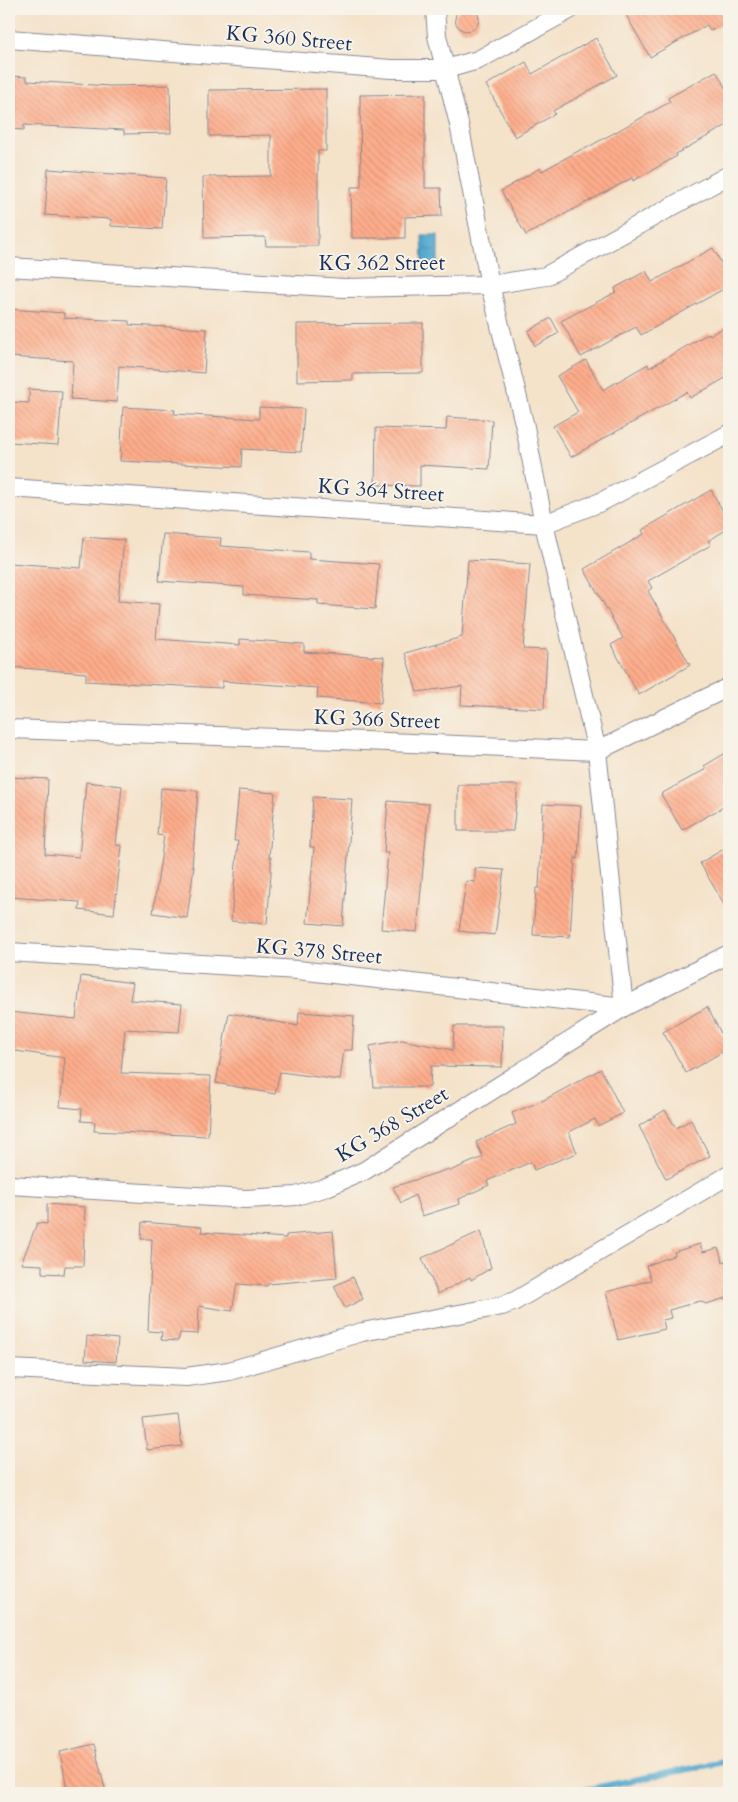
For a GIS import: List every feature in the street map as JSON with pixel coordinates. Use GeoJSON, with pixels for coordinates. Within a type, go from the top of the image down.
{"type":"FeatureCollection","features":[{"type":"Feature","properties":{"kind":"street"},"geometry":{"type":"LineString","coordinates":[[435,9],[437,36],[446,69],[490,285],[526,427],[544,524],[597,751],[624,1007]]}},
{"type":"Feature","properties":{"kind":"street","name":"KG 360 Street"},"geometry":{"type":"LineString","coordinates":[[9,39],[391,69],[446,69],[478,60],[570,9]]}},
{"type":"Feature","properties":{"kind":"street","name":"KG 362 Street"},"geometry":{"type":"LineString","coordinates":[[9,267],[344,288],[490,285],[546,276],[729,175]]}},
{"type":"Feature","properties":{"kind":"street","name":"KG 364 Street"},"geometry":{"type":"LineString","coordinates":[[9,488],[544,524],[601,502],[729,434]]}},
{"type":"Feature","properties":{"kind":"street","name":"KG 366 Street"},"geometry":{"type":"LineString","coordinates":[[9,729],[597,751],[729,687]]}},
{"type":"Feature","properties":{"kind":"street","name":"KG 378 Street"},"geometry":{"type":"LineString","coordinates":[[9,952],[298,970],[624,1007]]}},
{"type":"Feature","properties":{"kind":"street","name":"KG 368 Street"},"geometry":{"type":"LineString","coordinates":[[9,1185],[246,1199],[296,1196],[364,1171],[624,1007],[729,954]]}},
{"type":"Feature","properties":{"kind":"street"},"geometry":{"type":"LineString","coordinates":[[9,1368],[186,1377],[204,1375],[229,1371],[362,1332],[502,1306],[555,1280],[729,1175]]}},
{"type":"Feature","properties":{"kind":"water"},"geometry":{"type":"Polygon","coordinates":[[[422,235],[438,235],[438,264],[423,264],[422,235]]]}},
{"type":"Feature","properties":{"kind":"building"},"geometry":{"type":"Polygon","coordinates":[[[467,7],[475,11],[479,19],[475,27],[467,31],[459,27],[455,19],[459,11],[467,7]]]}},
{"type":"Feature","properties":{"kind":"building"},"geometry":{"type":"Polygon","coordinates":[[[638,9],[729,9],[729,20],[710,31],[707,25],[650,57],[626,15],[638,9]]]}},
{"type":"Feature","properties":{"kind":"building"},"geometry":{"type":"Polygon","coordinates":[[[596,38],[617,75],[553,111],[555,114],[515,137],[486,85],[526,62],[532,74],[596,38]]]}},
{"type":"Feature","properties":{"kind":"building"},"geometry":{"type":"Polygon","coordinates":[[[716,71],[729,94],[729,124],[633,181],[632,178],[526,235],[501,191],[540,168],[542,171],[670,102],[668,98],[716,71]]]}},
{"type":"Feature","properties":{"kind":"building"},"geometry":{"type":"Polygon","coordinates":[[[9,76],[27,77],[27,81],[110,86],[170,85],[171,133],[124,134],[124,130],[24,125],[24,130],[9,129],[9,76]]]}},
{"type":"Feature","properties":{"kind":"building"},"geometry":{"type":"Polygon","coordinates":[[[326,89],[326,151],[318,151],[318,246],[266,246],[265,237],[204,238],[203,177],[271,176],[271,135],[209,136],[209,90],[326,89]]]}},
{"type":"Feature","properties":{"kind":"building"},"geometry":{"type":"Polygon","coordinates":[[[425,94],[425,188],[441,188],[442,216],[405,217],[405,238],[352,238],[351,187],[361,187],[360,95],[425,94]]]}},
{"type":"Feature","properties":{"kind":"building"},"geometry":{"type":"Polygon","coordinates":[[[48,169],[166,178],[162,229],[111,226],[111,219],[45,215],[48,169]]]}},
{"type":"Feature","properties":{"kind":"building"},"geometry":{"type":"Polygon","coordinates":[[[713,248],[729,277],[729,286],[641,335],[636,327],[581,357],[561,321],[616,292],[615,288],[646,271],[652,282],[713,248]]]}},
{"type":"Feature","properties":{"kind":"building"},"geometry":{"type":"Polygon","coordinates":[[[9,309],[64,313],[64,318],[129,321],[129,325],[207,329],[204,373],[119,366],[117,402],[71,399],[73,361],[9,357],[9,309]]]}},
{"type":"Feature","properties":{"kind":"building"},"geometry":{"type":"Polygon","coordinates":[[[551,318],[559,333],[535,346],[528,331],[551,318]]]}},
{"type":"Feature","properties":{"kind":"building"},"geometry":{"type":"Polygon","coordinates":[[[423,323],[423,373],[353,374],[353,380],[297,381],[297,324],[423,323]]]}},
{"type":"Feature","properties":{"kind":"building"},"geometry":{"type":"Polygon","coordinates":[[[729,325],[729,376],[690,398],[687,392],[571,457],[553,426],[578,412],[557,376],[586,360],[603,390],[648,364],[649,368],[709,333],[710,335],[729,325]]]}},
{"type":"Feature","properties":{"kind":"building"},"geometry":{"type":"Polygon","coordinates":[[[29,389],[62,391],[58,445],[9,442],[9,402],[29,403],[29,389]]]}},
{"type":"Feature","properties":{"kind":"building"},"geometry":{"type":"Polygon","coordinates":[[[123,407],[175,410],[174,414],[259,419],[259,407],[304,409],[301,452],[242,449],[241,467],[120,461],[123,407]]]}},
{"type":"Feature","properties":{"kind":"building"},"geometry":{"type":"Polygon","coordinates":[[[447,417],[492,420],[489,469],[420,465],[420,486],[375,485],[376,428],[446,430],[447,417]]]}},
{"type":"Feature","properties":{"kind":"building"},"geometry":{"type":"Polygon","coordinates":[[[711,490],[729,522],[729,528],[708,541],[711,545],[648,581],[652,588],[648,591],[690,665],[639,695],[611,645],[623,638],[584,569],[644,534],[642,530],[711,490]]]}},
{"type":"Feature","properties":{"kind":"building"},"geometry":{"type":"Polygon","coordinates":[[[163,534],[221,538],[220,546],[309,552],[309,559],[379,564],[375,609],[318,605],[318,600],[244,595],[244,587],[159,581],[163,534]]]}},
{"type":"Feature","properties":{"kind":"building"},"geometry":{"type":"Polygon","coordinates":[[[84,537],[124,540],[118,601],[159,604],[156,639],[240,645],[240,639],[304,644],[304,652],[384,657],[381,703],[317,698],[318,688],[222,681],[222,688],[86,681],[86,673],[9,667],[9,563],[81,568],[84,537]]]}},
{"type":"Feature","properties":{"kind":"building"},"geometry":{"type":"Polygon","coordinates":[[[468,560],[530,564],[523,649],[547,650],[544,709],[461,705],[462,686],[417,692],[405,653],[462,637],[468,560]]]}},
{"type":"Feature","properties":{"kind":"building"},"geometry":{"type":"Polygon","coordinates":[[[729,751],[729,804],[682,830],[661,794],[706,769],[704,766],[729,751]]]}},
{"type":"Feature","properties":{"kind":"building"},"geometry":{"type":"Polygon","coordinates":[[[9,777],[48,779],[45,854],[79,857],[86,782],[122,786],[116,845],[122,846],[114,914],[79,910],[80,902],[9,897],[9,777]]]}},
{"type":"Feature","properties":{"kind":"building"},"geometry":{"type":"Polygon","coordinates":[[[458,785],[518,785],[513,831],[458,831],[458,785]]]}},
{"type":"Feature","properties":{"kind":"building"},"geometry":{"type":"Polygon","coordinates":[[[161,788],[198,791],[192,867],[194,867],[187,918],[153,913],[164,836],[157,835],[161,788]]]}},
{"type":"Feature","properties":{"kind":"building"},"geometry":{"type":"Polygon","coordinates":[[[239,790],[275,793],[269,857],[271,857],[271,873],[267,924],[231,921],[238,841],[234,841],[239,790]]]}},
{"type":"Feature","properties":{"kind":"building"},"geometry":{"type":"Polygon","coordinates":[[[313,797],[352,799],[343,926],[307,923],[314,847],[310,847],[313,797]]]}},
{"type":"Feature","properties":{"kind":"building"},"geometry":{"type":"Polygon","coordinates":[[[388,801],[429,804],[417,932],[381,929],[388,853],[384,853],[388,801]]]}},
{"type":"Feature","properties":{"kind":"building"},"geometry":{"type":"Polygon","coordinates":[[[543,804],[581,806],[578,859],[575,858],[570,937],[533,935],[536,888],[539,888],[543,804]]]}},
{"type":"Feature","properties":{"kind":"building"},"geometry":{"type":"Polygon","coordinates":[[[729,846],[729,913],[700,863],[729,846]]]}},
{"type":"Feature","properties":{"kind":"building"},"geometry":{"type":"Polygon","coordinates":[[[475,868],[504,870],[495,935],[459,931],[466,881],[475,882],[475,868]]]}},
{"type":"Feature","properties":{"kind":"building"},"geometry":{"type":"Polygon","coordinates":[[[81,976],[133,983],[130,1000],[182,1004],[179,1032],[125,1029],[121,1073],[211,1076],[208,1136],[94,1131],[95,1122],[81,1121],[82,1109],[60,1107],[65,1058],[9,1050],[9,1012],[76,1019],[81,976]]]}},
{"type":"Feature","properties":{"kind":"building"},"geometry":{"type":"Polygon","coordinates":[[[707,1007],[729,1048],[686,1073],[663,1032],[707,1007]]]}},
{"type":"Feature","properties":{"kind":"building"},"geometry":{"type":"Polygon","coordinates":[[[299,1012],[354,1016],[352,1050],[344,1050],[340,1080],[280,1072],[275,1094],[216,1083],[229,1013],[298,1026],[299,1012]]]}},
{"type":"Feature","properties":{"kind":"building"},"geometry":{"type":"Polygon","coordinates":[[[454,1026],[503,1026],[502,1067],[431,1066],[430,1087],[374,1087],[370,1046],[402,1040],[453,1050],[454,1026]]]}},
{"type":"Feature","properties":{"kind":"building"},"geometry":{"type":"Polygon","coordinates":[[[601,1069],[623,1113],[598,1126],[595,1119],[569,1132],[577,1153],[534,1170],[531,1162],[487,1181],[489,1185],[459,1199],[460,1204],[422,1216],[415,1195],[401,1203],[393,1187],[449,1169],[450,1171],[483,1157],[476,1142],[516,1124],[512,1113],[544,1100],[601,1069]]]}},
{"type":"Feature","properties":{"kind":"building"},"geometry":{"type":"Polygon","coordinates":[[[665,1110],[676,1128],[691,1120],[710,1156],[666,1179],[639,1126],[665,1110]]]}},
{"type":"Feature","properties":{"kind":"building"},"geometry":{"type":"Polygon","coordinates":[[[47,1204],[85,1207],[83,1266],[65,1266],[64,1274],[42,1273],[42,1265],[21,1264],[37,1223],[47,1224],[47,1204]]]}},
{"type":"Feature","properties":{"kind":"building"},"geometry":{"type":"Polygon","coordinates":[[[142,1222],[202,1227],[201,1232],[286,1238],[286,1235],[333,1231],[337,1278],[268,1284],[267,1286],[237,1284],[232,1311],[199,1306],[198,1334],[180,1333],[178,1341],[161,1340],[162,1332],[148,1331],[152,1239],[141,1239],[142,1222]]]}},
{"type":"Feature","properties":{"kind":"building"},"geometry":{"type":"Polygon","coordinates":[[[481,1231],[491,1268],[471,1280],[470,1277],[438,1294],[422,1258],[481,1231]]]}},
{"type":"Feature","properties":{"kind":"building"},"geometry":{"type":"Polygon","coordinates":[[[700,1244],[703,1252],[718,1248],[723,1262],[729,1260],[729,1297],[706,1304],[700,1301],[669,1310],[671,1318],[663,1320],[665,1329],[618,1340],[606,1292],[651,1280],[646,1266],[675,1255],[674,1252],[700,1244]]]}},
{"type":"Feature","properties":{"kind":"building"},"geometry":{"type":"Polygon","coordinates":[[[353,1277],[363,1299],[345,1308],[334,1286],[353,1277]]]}},
{"type":"Feature","properties":{"kind":"building"},"geometry":{"type":"Polygon","coordinates":[[[87,1336],[118,1339],[116,1362],[85,1360],[87,1336]]]}},
{"type":"Feature","properties":{"kind":"building"},"geometry":{"type":"Polygon","coordinates":[[[178,1415],[182,1446],[147,1450],[143,1419],[178,1415]]]}},
{"type":"Feature","properties":{"kind":"building"},"geometry":{"type":"Polygon","coordinates":[[[94,1744],[106,1793],[68,1793],[60,1752],[94,1744]]]}},
{"type":"Feature","properties":{"kind":"waterway"},"geometry":{"type":"LineString","coordinates":[[568,1793],[729,1761]]}}]}
